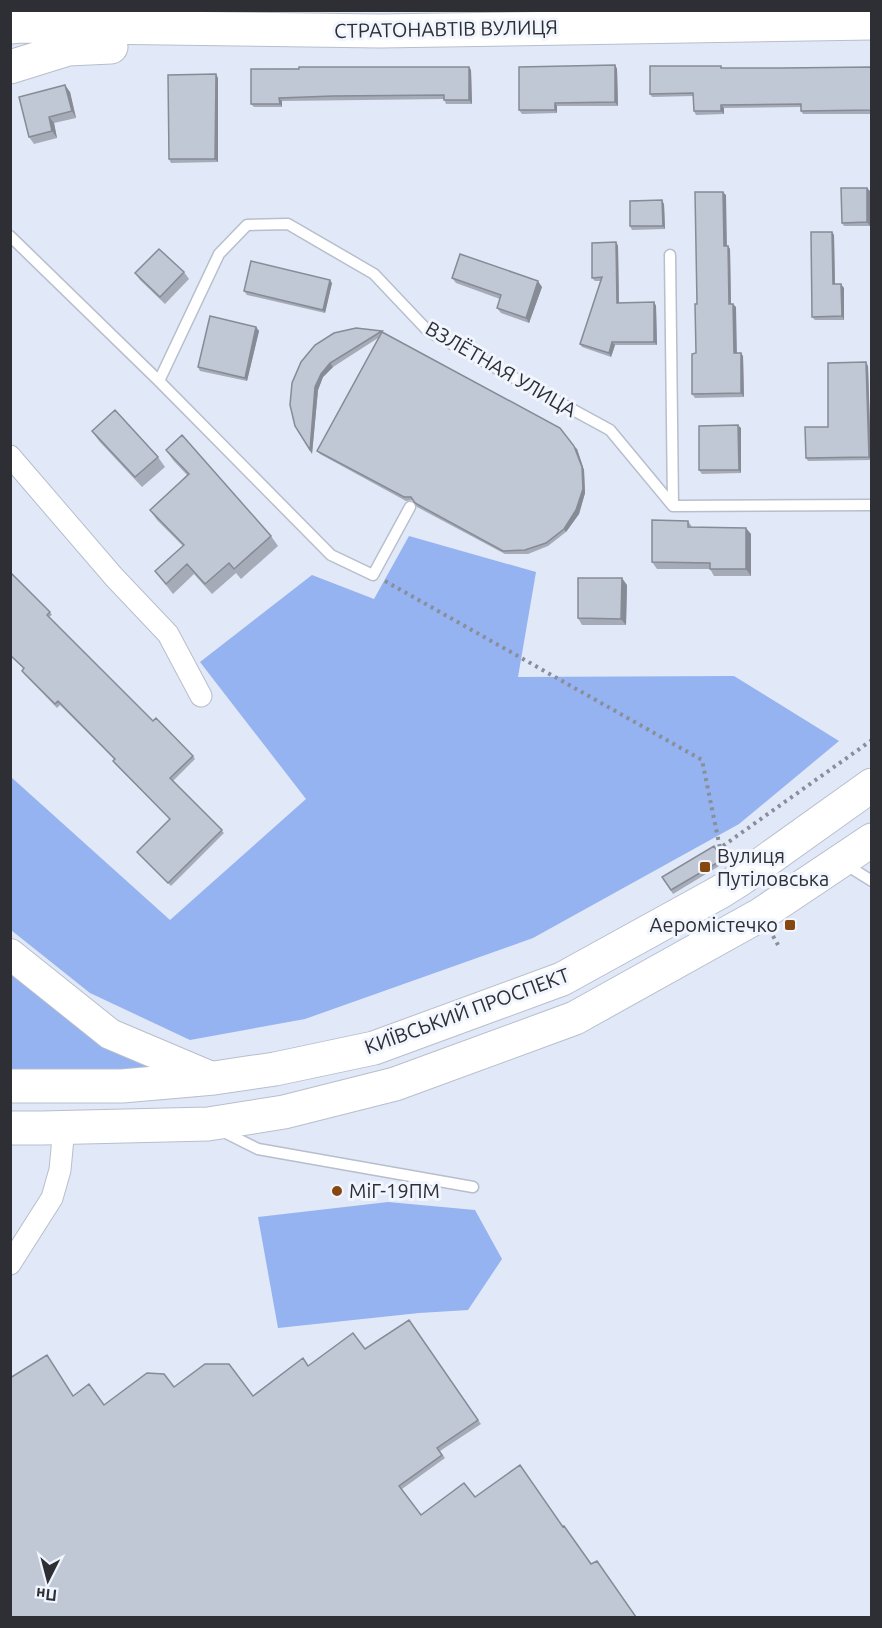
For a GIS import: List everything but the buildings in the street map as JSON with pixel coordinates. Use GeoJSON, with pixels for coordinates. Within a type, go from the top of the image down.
{"type":"FeatureCollection","features":[{"type":"Feature","properties":{"kind":"main road","name":"СТРАТОНАВТІВ ВУЛИЦЯ"},"geometry":{"type":"LineString","coordinates":[[14,26],[380,31],[872,24]]}},
{"type":"Feature","properties":{"kind":"main road"},"geometry":{"type":"LineString","coordinates":[[10,68],[68,49],[380,31]]}},
{"type":"Feature","properties":{"kind":"main road","name":"КИЇВСЬКИЙ ПРОСПЕКТ"},"geometry":{"type":"LineString","coordinates":[[10,1086],[122,1086],[214,1078],[274,1069],[374,1048],[562,979],[720,892],[872,785]]}},
{"type":"Feature","properties":{"kind":"main road"},"geometry":{"type":"LineString","coordinates":[[816,825],[840,862]]}},
{"type":"Feature","properties":{"kind":"main road"},"geometry":{"type":"LineString","coordinates":[[10,1134],[39,1128],[208,1124],[285,1112],[395,1084],[575,1018],[760,915],[872,840]]}},
{"type":"Feature","properties":{"kind":"main road"},"geometry":{"type":"LineString","coordinates":[[274,1069],[264,1086],[268,1103],[285,1112]]}},
{"type":"Feature","properties":{"kind":"main road"},"geometry":{"type":"LineString","coordinates":[[208,1124],[223,1107],[221,1092],[214,1078]]}},
{"type":"Feature","properties":{"kind":"street"},"geometry":{"type":"LineString","coordinates":[[10,456],[114,577],[168,634],[201,696]]}},
{"type":"Feature","properties":{"kind":"street"},"geometry":{"type":"LineString","coordinates":[[10,954],[110,1034],[214,1078]]}},
{"type":"Feature","properties":{"kind":"street"},"geometry":{"type":"LineString","coordinates":[[10,1264],[52,1198],[60,1170],[39,1128]]}},
{"type":"Feature","properties":{"kind":"lane","name":"ВЗЛЁТНАЯ УЛИЦА"},"geometry":{"type":"LineString","coordinates":[[159,381],[219,254],[247,225],[288,224],[374,274],[428,331],[609,430],[673,506]]}},
{"type":"Feature","properties":{"kind":"lane"},"geometry":{"type":"LineString","coordinates":[[10,236],[159,381],[331,555],[374,575],[410,507]]}},
{"type":"Feature","properties":{"kind":"lane"},"geometry":{"type":"LineString","coordinates":[[670,255],[673,506],[872,505]]}},
{"type":"Feature","properties":{"kind":"lane"},"geometry":{"type":"LineString","coordinates":[[840,862],[872,881]]}},
{"type":"Feature","properties":{"kind":"lane"},"geometry":{"type":"LineString","coordinates":[[208,1124],[258,1149],[473,1188]]}},
{"type":"Feature","properties":{"kind":"path"},"geometry":{"type":"LineString","coordinates":[[374,575],[702,760],[720,848],[872,740]]}},
{"type":"Feature","properties":{"kind":"shaded area"},"geometry":{"type":"Polygon","coordinates":[[[409,536],[536,572],[518,677],[734,676],[839,741],[739,824],[533,938],[305,1019],[190,1040],[90,993],[11,930],[11,777],[170,920],[306,799],[200,662],[312,575],[374,599],[409,536]]]}},
{"type":"Feature","properties":{"kind":"shaded area"},"geometry":{"type":"Polygon","coordinates":[[[10,963],[165,1067],[86,1071],[11,1071],[10,963]]]}},
{"type":"Feature","properties":{"kind":"shaded area"},"geometry":{"type":"Polygon","coordinates":[[[388,1202],[475,1210],[502,1259],[468,1310],[278,1328],[258,1217],[388,1202]]]}},
{"type":"Feature","properties":{"kind":"place","name":"Вулиця Путіловська"},"geometry":{"type":"Point","coordinates":[705,867]}},
{"type":"Feature","properties":{"kind":"place","name":"Аеромістечко"},"geometry":{"type":"Point","coordinates":[790,925]}},
{"type":"Feature","properties":{"kind":"place","name":"МіГ-19ПМ"},"geometry":{"type":"Point","coordinates":[337,1191]}}]}
